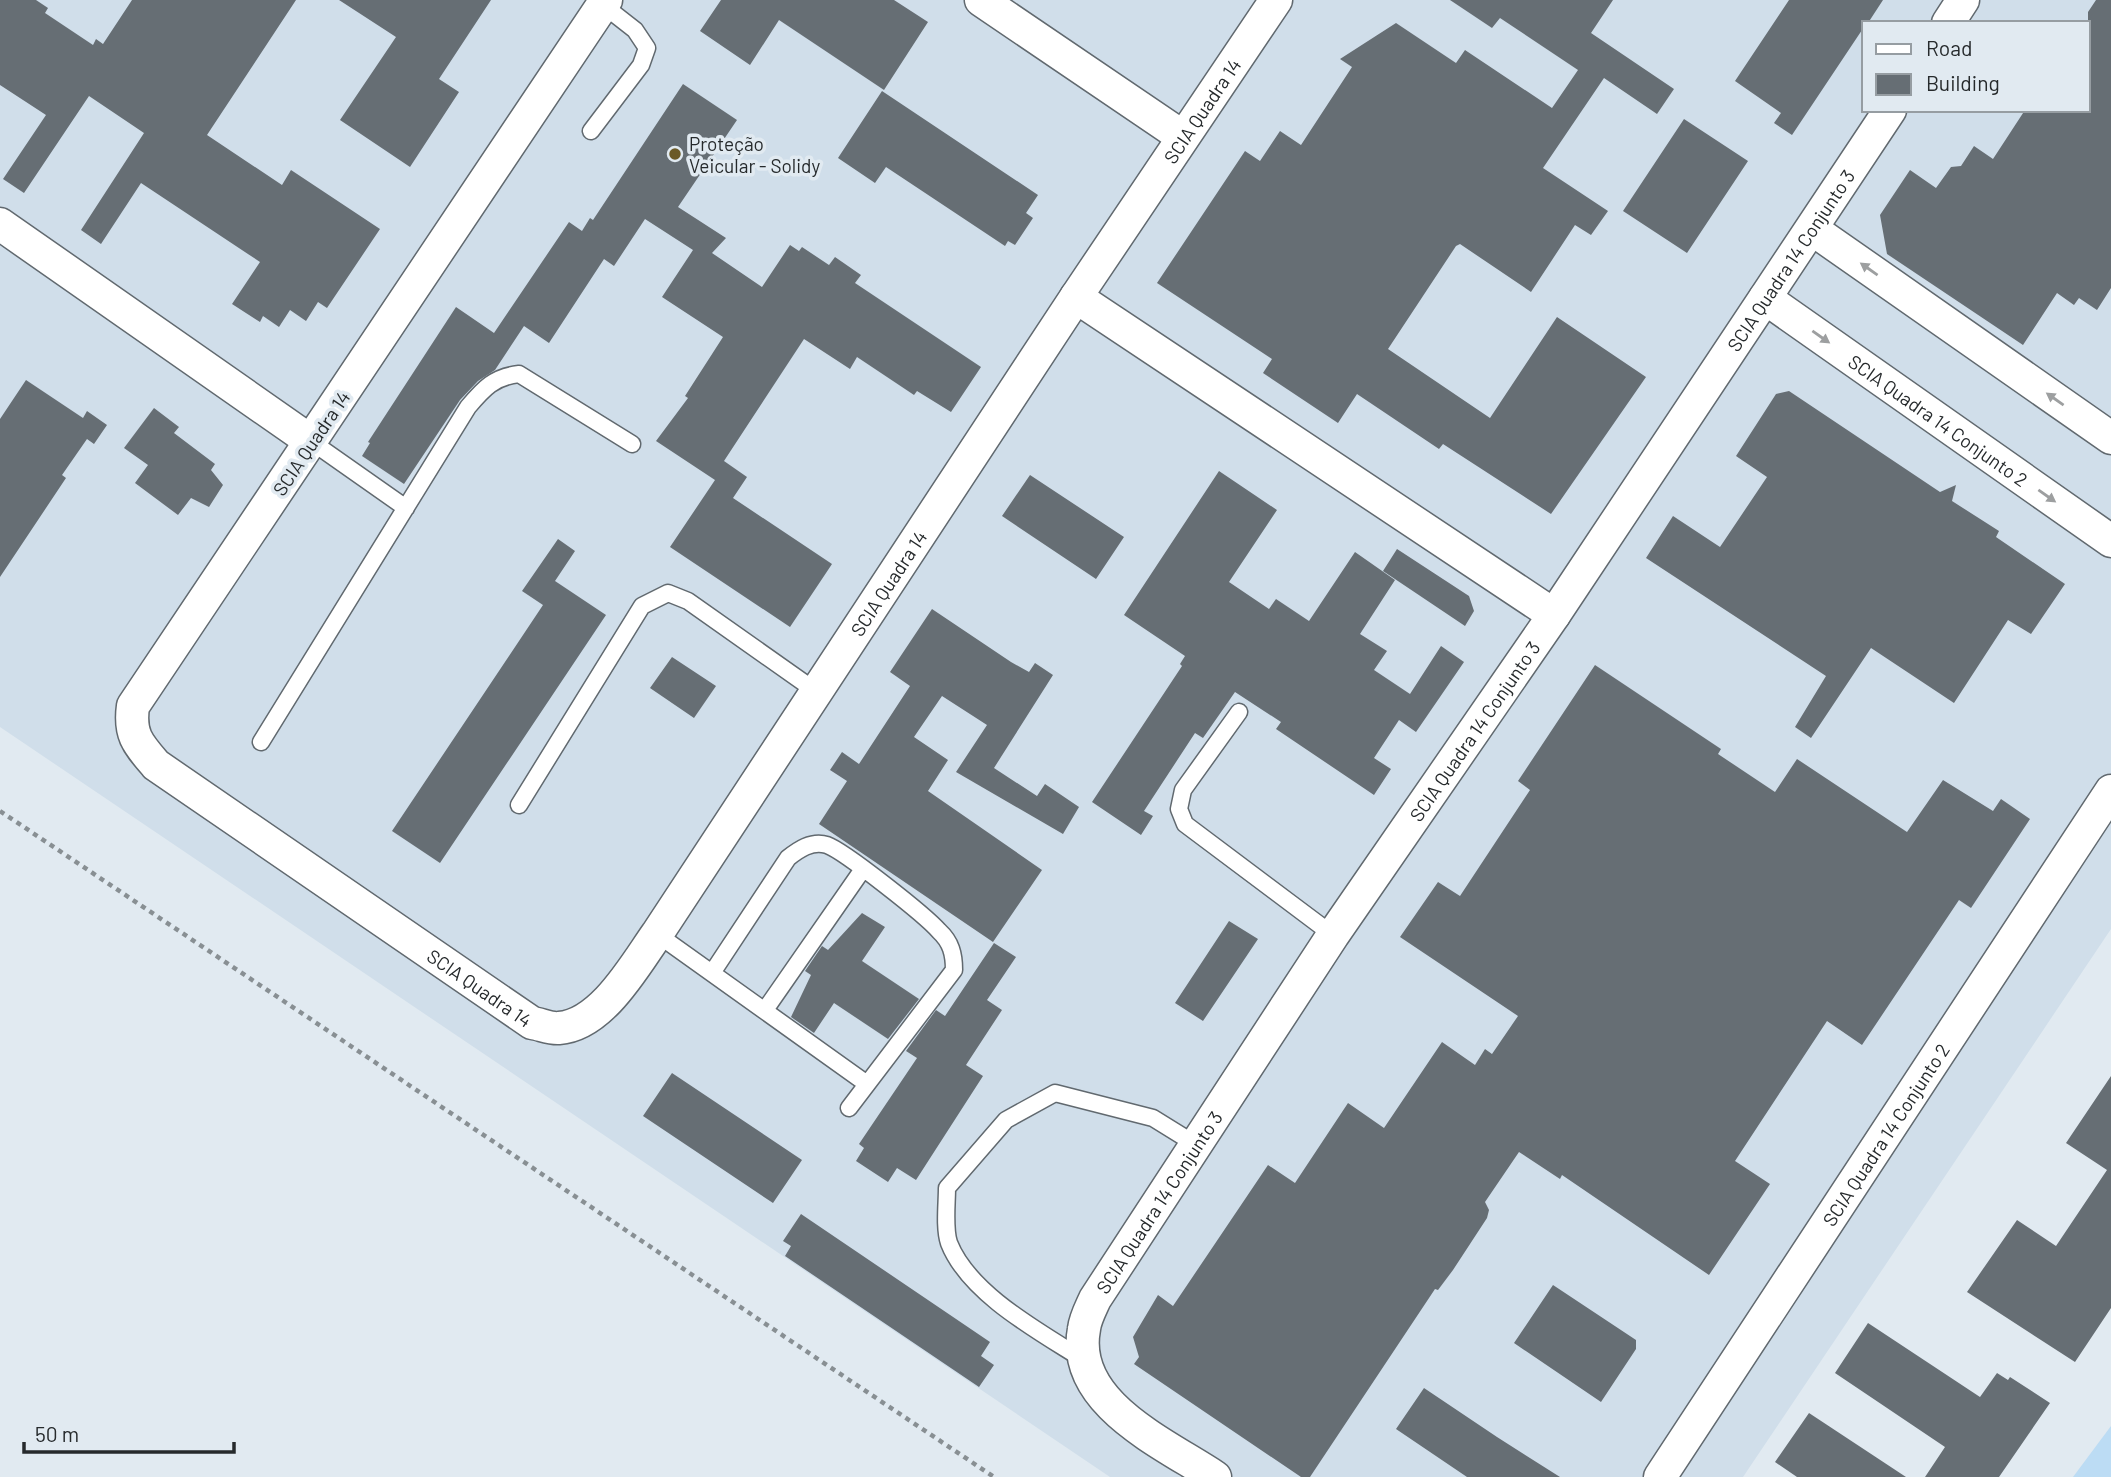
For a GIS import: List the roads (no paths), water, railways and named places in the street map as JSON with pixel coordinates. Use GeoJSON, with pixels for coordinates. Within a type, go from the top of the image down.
{"type":"FeatureCollection","features":[{"type":"Feature","properties":{"kind":"street"},"geometry":{"type":"LineString","coordinates":[[981,0],[1183,137]]}},
{"type":"Feature","properties":{"kind":"street","name":"SCIA Quadra 14"},"geometry":{"type":"LineString","coordinates":[[605,3],[133,706],[130,726],[139,745],[156,765],[532,1023],[559,1028],[586,1017],[611,998],[657,934],[1076,297],[1276,0]]}},
{"type":"Feature","properties":{"kind":"street"},"geometry":{"type":"LineString","coordinates":[[1949,21],[1963,0]]}},
{"type":"Feature","properties":{"kind":"street","name":"SCIA Quadra 14 Conjunto 3"},"geometry":{"type":"LineString","coordinates":[[1084,1360],[1083,1329],[1095,1298],[1333,934],[1554,615],[1889,112]]}},
{"type":"Feature","properties":{"kind":"street"},"geometry":{"type":"LineString","coordinates":[[0,224],[312,442]]}},
{"type":"Feature","properties":{"kind":"street"},"geometry":{"type":"LineString","coordinates":[[1812,229],[2111,438]]}},
{"type":"Feature","properties":{"kind":"street"},"geometry":{"type":"LineString","coordinates":[[1076,297],[1554,615]]}},
{"type":"Feature","properties":{"kind":"street","name":"SCIA Quadra 14 Conjunto 2"},"geometry":{"type":"LineString","coordinates":[[1765,298],[2111,541]]}},
{"type":"Feature","properties":{"kind":"street","name":"SCIA Quadra 14 Conjunto 2"},"geometry":{"type":"LineString","coordinates":[[1660,1477],[2111,791]]}},
{"type":"Feature","properties":{"kind":"street"},"geometry":{"type":"LineString","coordinates":[[1084,1360],[1090,1378],[1105,1403],[1215,1477]]}},
{"type":"Feature","properties":{"kind":"lane"},"geometry":{"type":"LineString","coordinates":[[592,131],[641,65],[648,48],[635,30],[605,3]]}},
{"type":"Feature","properties":{"kind":"lane"},"geometry":{"type":"LineString","coordinates":[[261,742],[468,407],[485,387],[500,376],[519,374],[632,444]]}},
{"type":"Feature","properties":{"kind":"lane"},"geometry":{"type":"LineString","coordinates":[[312,442],[406,508]]}},
{"type":"Feature","properties":{"kind":"lane"},"geometry":{"type":"LineString","coordinates":[[519,805],[642,606],[654,597],[668,593],[688,601],[817,692]]}},
{"type":"Feature","properties":{"kind":"lane"},"geometry":{"type":"LineString","coordinates":[[1239,712],[1183,790],[1179,809],[1185,824],[1333,934]]}},
{"type":"Feature","properties":{"kind":"lane"},"geometry":{"type":"LineString","coordinates":[[712,973],[776,874],[800,848],[826,845],[863,869],[940,931],[954,953],[954,970],[849,1108]]}},
{"type":"Feature","properties":{"kind":"lane"},"geometry":{"type":"LineString","coordinates":[[765,1010],[863,869]]}},
{"type":"Feature","properties":{"kind":"lane"},"geometry":{"type":"LineString","coordinates":[[657,934],[867,1084]]}},
{"type":"Feature","properties":{"kind":"lane"},"geometry":{"type":"LineString","coordinates":[[1084,1360],[1018,1319],[969,1274],[949,1242],[947,1188],[1006,1120],[1055,1093],[1153,1118],[1195,1144]]}},
{"type":"Feature","properties":{"kind":"place","name":"Proteção Veicular - Solidy"},"geometry":{"type":"Point","coordinates":[675,154]}}]}
